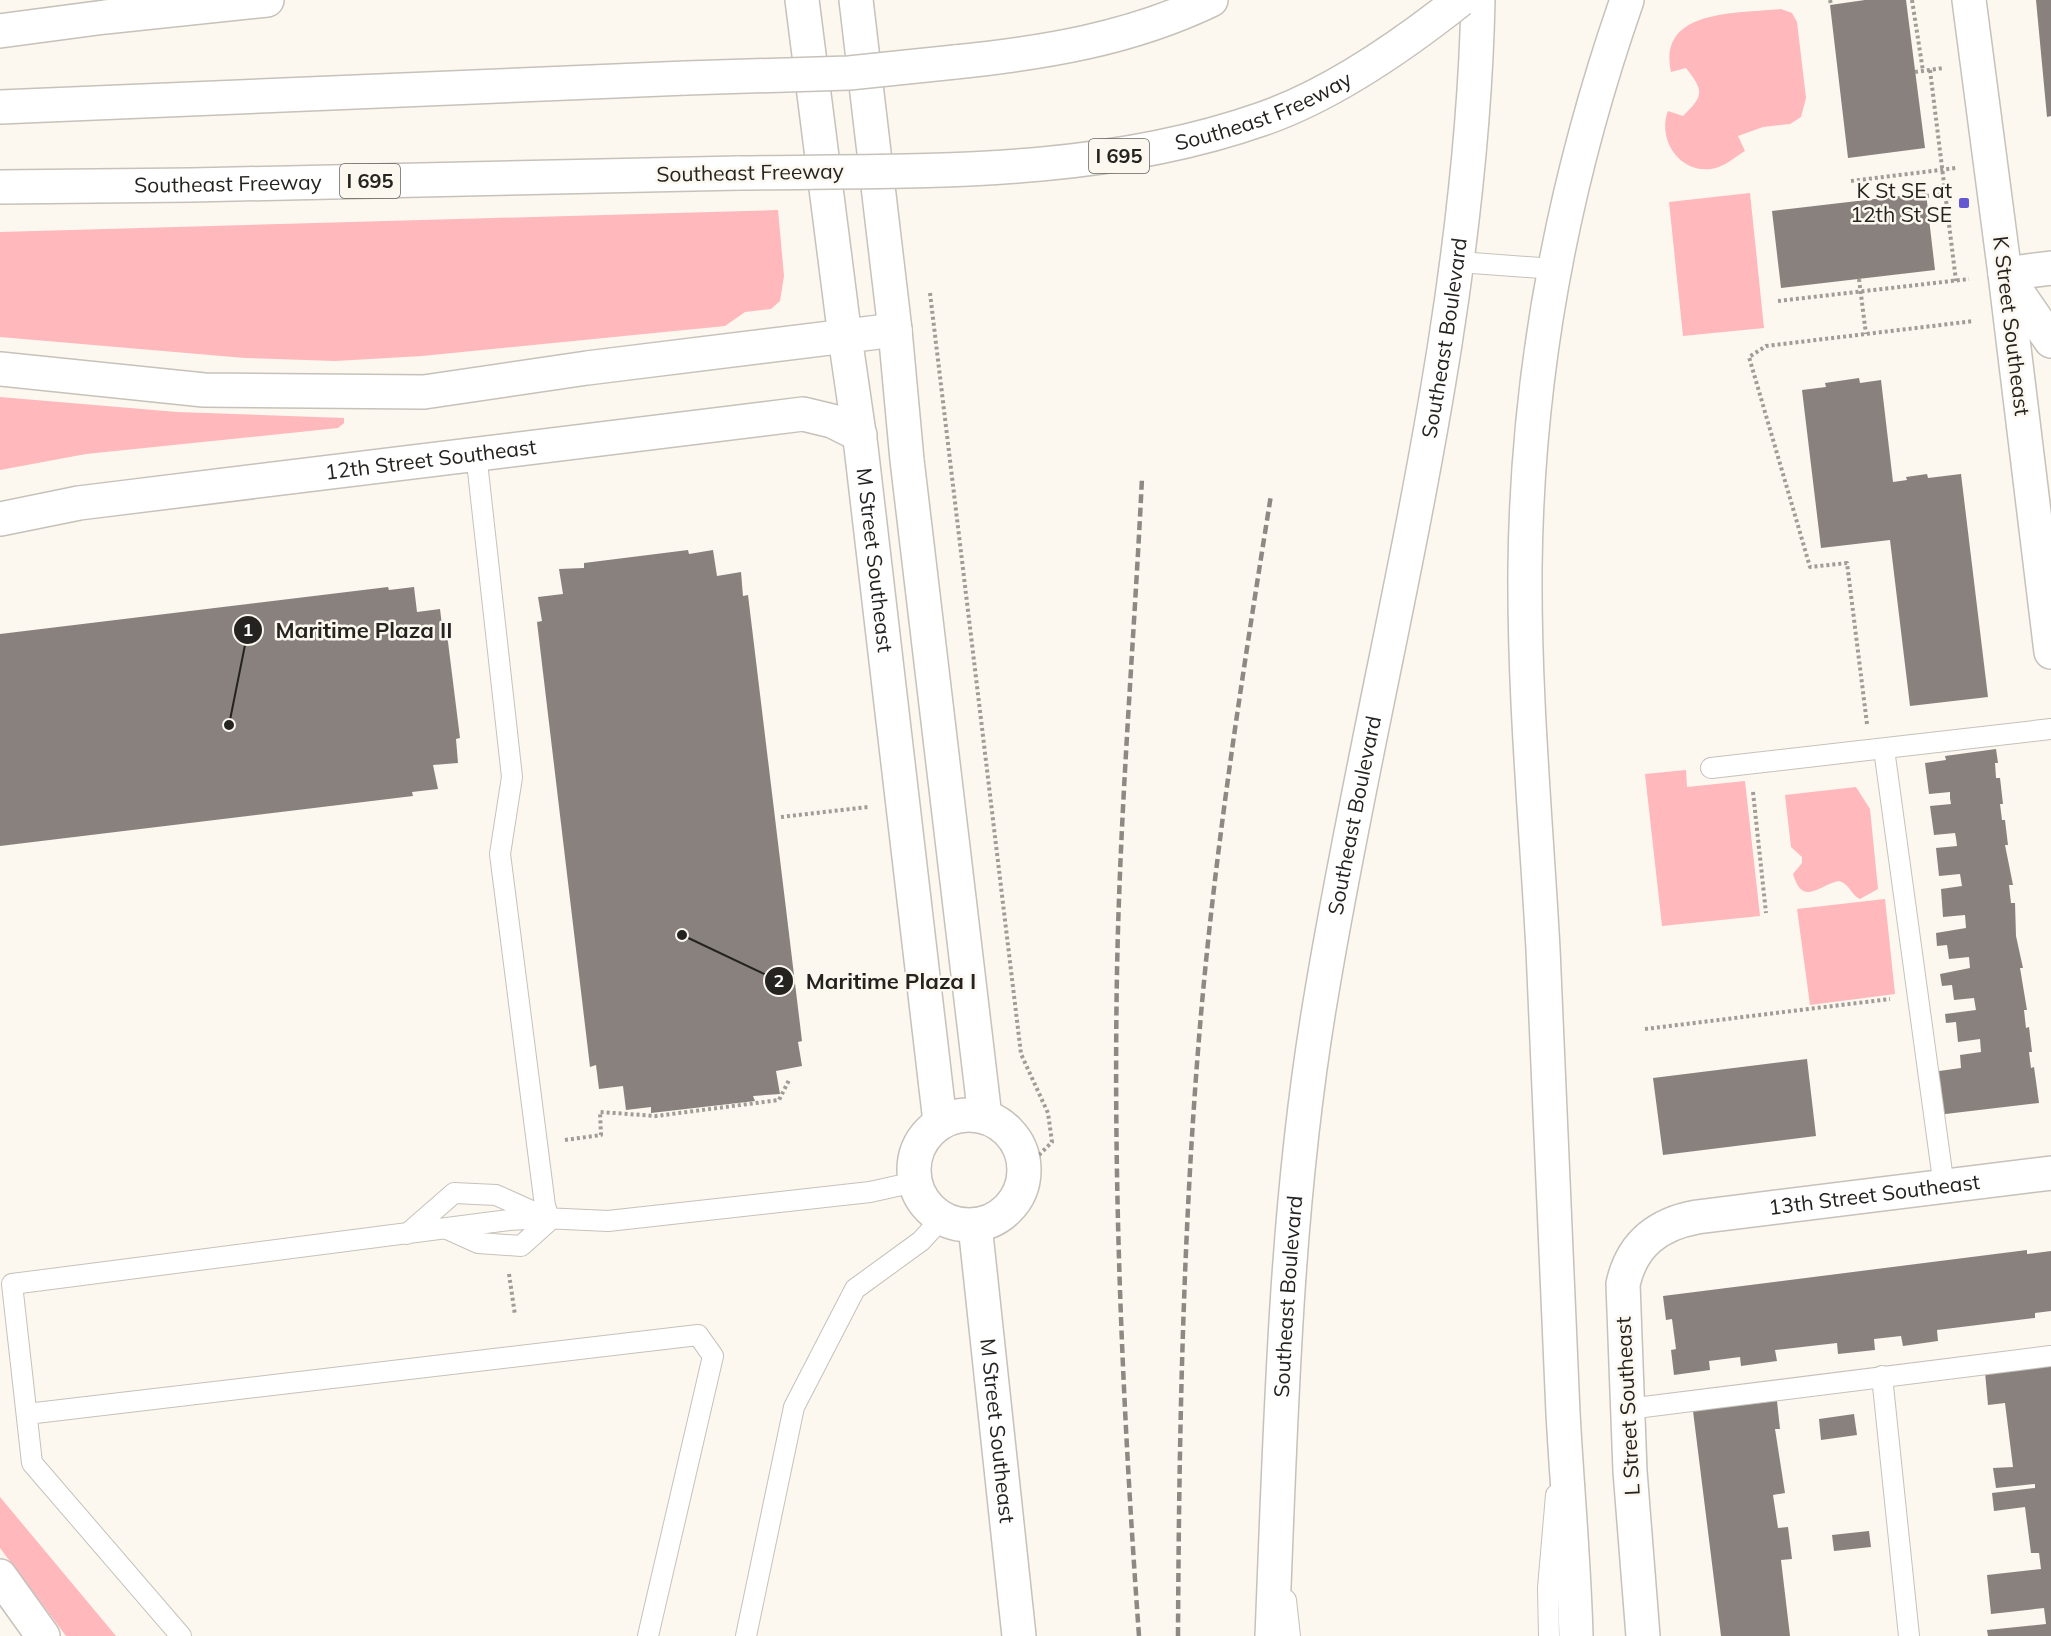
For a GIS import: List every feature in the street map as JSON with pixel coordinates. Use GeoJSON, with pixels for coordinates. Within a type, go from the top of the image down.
{"type":"FeatureCollection","features":[{"type":"Feature","properties":{"kind":"main road"},"geometry":{"type":"LineString","coordinates":[[0,32],[105,17],[267,0]]}},
{"type":"Feature","properties":{"kind":"main road","name":"M Street Southeast"},"geometry":{"type":"LineString","coordinates":[[802,0],[845,337],[860,435],[940,1122]]}},
{"type":"Feature","properties":{"kind":"main road","name":"M Street Southeast"},"geometry":{"type":"LineString","coordinates":[[856,0],[895,330],[907,460],[985,1116]]}},
{"type":"Feature","properties":{"kind":"main road"},"geometry":{"type":"LineString","coordinates":[[0,107],[686,78],[849,74],[1022,55],[1087,43],[1150,24],[1211,0]]}},
{"type":"Feature","properties":{"kind":"main road","name":"Southeast Freeway"},"geometry":{"type":"LineString","coordinates":[[0,187],[100,184],[192,186],[1008,167],[1137,153],[1263,119],[1304,100],[1407,42],[1460,0]]}},
{"type":"Feature","properties":{"kind":"main road","name":"Southeast Boulevard"},"geometry":{"type":"LineString","coordinates":[[1272,1636],[1281,1384],[1289,1254],[1311,1060],[1332,930],[1444,359],[1459,262],[1470,164],[1478,0]]}},
{"type":"Feature","properties":{"kind":"main road"},"geometry":{"type":"LineString","coordinates":[[1576,1636],[1563,1411],[1554,1150],[1525,629],[1525,564],[1532,434],[1554,269],[1579,156],[1628,0]]}},
{"type":"Feature","properties":{"kind":"main road","name":"K Street Southeast"},"geometry":{"type":"LineString","coordinates":[[1969,0],[2051,652]]}},
{"type":"Feature","properties":{"kind":"main road"},"geometry":{"type":"LineString","coordinates":[[2051,268],[2005,274],[2051,341]]}},
{"type":"Feature","properties":{"kind":"main road"},"geometry":{"type":"LineString","coordinates":[[0,369],[204,390],[424,392],[587,368],[895,330]]}},
{"type":"Feature","properties":{"kind":"main road","name":"12th Street Southeast"},"geometry":{"type":"LineString","coordinates":[[0,519],[79,503],[803,414],[832,421],[860,435]]}},
{"type":"Feature","properties":{"kind":"main road"},"geometry":{"type":"LineString","coordinates":[[955,1116],[985,1116],[1001,1124],[1014,1137],[1022,1152],[1025,1169],[1023,1185],[1016,1200],[1005,1212],[991,1221],[959,1226],[942,1218],[920,1197],[915,1182],[914,1165],[918,1148],[927,1133],[940,1122],[955,1116]]}},
{"type":"Feature","properties":{"kind":"main road","name":"13th Street Southeast"},"geometry":{"type":"LineString","coordinates":[[1697,1217],[2051,1173]]}},
{"type":"Feature","properties":{"kind":"main road","name":"L Street Southeast"},"geometry":{"type":"LineString","coordinates":[[1643,1636],[1628,1409],[1623,1284],[1626,1269],[1633,1255],[1654,1232],[1674,1222],[1697,1217]]}},
{"type":"Feature","properties":{"kind":"main road","name":"M Street Southeast"},"geometry":{"type":"LineString","coordinates":[[975,1225],[1019,1636]]}},
{"type":"Feature","properties":{"kind":"main road"},"geometry":{"type":"LineString","coordinates":[[0,1576],[43,1636]]}},
{"type":"Feature","properties":{"kind":"lane"},"geometry":{"type":"LineString","coordinates":[[1459,262],[1554,269]]}},
{"type":"Feature","properties":{"kind":"lane"},"geometry":{"type":"LineString","coordinates":[[476,453],[512,777],[500,854],[545,1206],[550,1220]]}},
{"type":"Feature","properties":{"kind":"lane"},"geometry":{"type":"LineString","coordinates":[[1711,768],[2051,729]]}},
{"type":"Feature","properties":{"kind":"lane"},"geometry":{"type":"LineString","coordinates":[[1884,749],[1944,1187]]}},
{"type":"Feature","properties":{"kind":"lane"},"geometry":{"type":"LineString","coordinates":[[181,1636],[32,1463],[12,1284],[509,1220],[620,1220],[870,1192],[915,1182]]}},
{"type":"Feature","properties":{"kind":"lane"},"geometry":{"type":"LineString","coordinates":[[407,1234],[454,1193],[496,1195],[550,1220]]}},
{"type":"Feature","properties":{"kind":"lane"},"geometry":{"type":"LineString","coordinates":[[746,1636],[794,1407],[855,1289],[921,1240],[942,1218]]}},
{"type":"Feature","properties":{"kind":"lane"},"geometry":{"type":"LineString","coordinates":[[27,1414],[698,1335],[713,1356],[648,1636]]}},
{"type":"Feature","properties":{"kind":"lane"},"geometry":{"type":"LineString","coordinates":[[1628,1409],[2051,1356]]}},
{"type":"Feature","properties":{"kind":"lane"},"geometry":{"type":"LineString","coordinates":[[1882,1376],[1909,1636]]}},
{"type":"Feature","properties":{"kind":"lane"},"geometry":{"type":"LineString","coordinates":[[1549,1636],[1548,1588],[1563,1411]]}},
{"type":"Feature","properties":{"kind":"lane"},"geometry":{"type":"LineString","coordinates":[[1277,1513],[1290,1636]]}},
{"type":"Feature","properties":{"kind":"path"},"geometry":{"type":"LineString","coordinates":[[1912,0],[1923,71]]}},
{"type":"Feature","properties":{"kind":"path"},"geometry":{"type":"LineString","coordinates":[[1914,72],[1943,68]]}},
{"type":"Feature","properties":{"kind":"path"},"geometry":{"type":"LineString","coordinates":[[1930,70],[1956,281]]}},
{"type":"Feature","properties":{"kind":"path"},"geometry":{"type":"LineString","coordinates":[[1851,181],[1956,168]]}},
{"type":"Feature","properties":{"kind":"path"},"geometry":{"type":"LineString","coordinates":[[1926,196],[1945,194]]}},
{"type":"Feature","properties":{"kind":"path"},"geometry":{"type":"LineString","coordinates":[[1859,279],[1866,334]]}},
{"type":"Feature","properties":{"kind":"path"},"geometry":{"type":"LineString","coordinates":[[1778,301],[1969,279]]}},
{"type":"Feature","properties":{"kind":"path"},"geometry":{"type":"LineString","coordinates":[[930,293],[1021,1054],[1048,1113],[1052,1142],[1025,1169]]}},
{"type":"Feature","properties":{"kind":"path"},"geometry":{"type":"LineString","coordinates":[[1841,754],[1839,738],[1868,734],[1847,562],[1810,567],[1749,357],[1766,346],[1974,321]]}},
{"type":"Feature","properties":{"kind":"path"},"geometry":{"type":"LineString","coordinates":[[1750,764],[1766,913]]}},
{"type":"Feature","properties":{"kind":"path"},"geometry":{"type":"LineString","coordinates":[[781,817],[871,807]]}},
{"type":"Feature","properties":{"kind":"path"},"geometry":{"type":"LineString","coordinates":[[1645,1029],[1918,996]]}},
{"type":"Feature","properties":{"kind":"path"},"geometry":{"type":"LineString","coordinates":[[556,1141],[601,1135],[600,1112],[656,1116],[779,1100],[789,1080]]}},
{"type":"Feature","properties":{"kind":"path"},"geometry":{"type":"LineString","coordinates":[[509,1270],[515,1315]]}},
{"type":"Feature","properties":{"kind":"shaded area"},"geometry":{"type":"Polygon","coordinates":[[[1781,9],[1792,13],[1797,22],[1806,98],[1801,117],[1790,124],[1763,127],[1738,136],[1745,151],[1721,166],[1700,169],[1689,166],[1680,160],[1668,143],[1665,122],[1668,111],[1683,116],[1695,103],[1699,94],[1699,88],[1686,68],[1671,72],[1670,51],[1676,36],[1689,25],[1705,18],[1781,9]]]}},
{"type":"Feature","properties":{"kind":"shaded area"},"geometry":{"type":"Polygon","coordinates":[[[1750,193],[1764,328],[1683,336],[1669,202],[1750,193]]]}},
{"type":"Feature","properties":{"kind":"shaded area"},"geometry":{"type":"Polygon","coordinates":[[[778,210],[784,276],[780,301],[771,309],[745,312],[725,326],[422,356],[335,361],[245,358],[0,337],[0,232],[778,210]]]}},
{"type":"Feature","properties":{"kind":"shaded area"},"geometry":{"type":"Polygon","coordinates":[[[0,397],[177,412],[344,418],[344,423],[338,428],[86,454],[0,470],[0,397]]]}},
{"type":"Feature","properties":{"kind":"shaded area"},"geometry":{"type":"Polygon","coordinates":[[[1686,770],[1687,787],[1745,781],[1760,916],[1662,926],[1645,774],[1686,770]]]}},
{"type":"Feature","properties":{"kind":"shaded area"},"geometry":{"type":"Polygon","coordinates":[[[1856,787],[1870,809],[1878,889],[1860,899],[1846,884],[1839,881],[1813,891],[1802,890],[1793,874],[1802,863],[1802,857],[1791,847],[1785,795],[1856,787]]]}},
{"type":"Feature","properties":{"kind":"shaded area"},"geometry":{"type":"Polygon","coordinates":[[[1885,899],[1895,994],[1810,1005],[1797,909],[1885,899]]]}},
{"type":"Feature","properties":{"kind":"shaded area"},"geometry":{"type":"Polygon","coordinates":[[[0,1497],[116,1636],[66,1636],[0,1548],[0,1497]]]}},
{"type":"Feature","properties":{"kind":"building"},"geometry":{"type":"Polygon","coordinates":[[[1865,0],[1906,0],[1925,148],[1848,158],[1830,5],[1865,0]]]}},
{"type":"Feature","properties":{"kind":"building"},"geometry":{"type":"Polygon","coordinates":[[[2036,0],[2051,0],[2051,116],[2047,117],[2036,0]]]}},
{"type":"Feature","properties":{"kind":"building"},"geometry":{"type":"Polygon","coordinates":[[[1926,193],[1935,270],[1781,288],[1772,211],[1926,193]]]}},
{"type":"Feature","properties":{"kind":"building"},"geometry":{"type":"Polygon","coordinates":[[[1859,378],[1860,383],[1881,380],[1893,482],[1907,480],[1906,477],[1927,474],[1928,478],[1961,474],[1988,697],[1910,706],[1890,540],[1821,548],[1802,390],[1826,387],[1825,383],[1859,378]]]}},
{"type":"Feature","properties":{"kind":"building"},"geometry":{"type":"Polygon","coordinates":[[[688,550],[689,554],[713,550],[717,576],[741,572],[743,596],[748,595],[802,1041],[798,1042],[802,1066],[776,1071],[780,1094],[753,1096],[755,1101],[651,1113],[651,1107],[626,1110],[623,1086],[599,1089],[596,1065],[590,1067],[537,622],[542,621],[538,597],[563,594],[559,569],[584,568],[584,563],[688,550]]]}},
{"type":"Feature","properties":{"kind":"building"},"geometry":{"type":"Polygon","coordinates":[[[388,587],[389,590],[414,587],[417,612],[440,609],[443,634],[447,634],[460,738],[456,739],[458,763],[433,765],[438,789],[412,792],[413,796],[0,846],[0,634],[388,587]]]}},
{"type":"Feature","properties":{"kind":"building"},"geometry":{"type":"Polygon","coordinates":[[[1996,749],[1998,763],[1995,763],[1996,778],[2000,778],[2003,804],[2000,804],[2002,820],[2005,820],[2008,845],[2005,845],[2013,885],[2009,885],[2011,903],[2015,903],[2016,936],[2023,968],[2020,968],[2027,1010],[2024,1010],[2026,1028],[2029,1027],[2031,1068],[2034,1067],[2039,1103],[1937,1115],[1932,1072],[1961,1068],[1960,1055],[1981,1052],[1980,1039],[1958,1042],[1956,1022],[1946,1023],[1945,1014],[1976,1010],[1974,998],[1954,1000],[1952,985],[1942,986],[1940,974],[1970,968],[1969,957],[1949,959],[1947,945],[1937,946],[1936,933],[1966,928],[1965,915],[1943,917],[1941,889],[1962,886],[1960,874],[1939,876],[1936,848],[1957,846],[1955,833],[1934,835],[1930,806],[1951,804],[1950,792],[1929,794],[1925,763],[1946,760],[1945,756],[1996,749]]]}},
{"type":"Feature","properties":{"kind":"building"},"geometry":{"type":"Polygon","coordinates":[[[1807,1059],[1816,1136],[1663,1155],[1653,1078],[1807,1059]]]}},
{"type":"Feature","properties":{"kind":"building"},"geometry":{"type":"Polygon","coordinates":[[[2027,1250],[2027,1254],[2051,1251],[2051,1311],[2035,1313],[2035,1318],[1937,1330],[1938,1341],[1903,1346],[1901,1336],[1874,1339],[1875,1350],[1838,1354],[1837,1343],[1775,1350],[1777,1361],[1741,1366],[1740,1357],[1709,1361],[1710,1370],[1674,1375],[1671,1350],[1676,1349],[1672,1319],[1666,1320],[1663,1296],[2027,1250]]]}},
{"type":"Feature","properties":{"kind":"building"},"geometry":{"type":"Polygon","coordinates":[[[2051,1365],[2051,1636],[1988,1636],[1987,1630],[2046,1624],[2044,1608],[1991,1614],[1987,1575],[2041,1569],[2039,1553],[2031,1553],[2025,1507],[1994,1511],[1992,1493],[2035,1488],[2035,1484],[1996,1488],[1993,1468],[2013,1467],[2005,1403],[1988,1405],[1985,1372],[2051,1365]]]}},
{"type":"Feature","properties":{"kind":"building"},"geometry":{"type":"Polygon","coordinates":[[[1777,1401],[1780,1429],[1775,1429],[1785,1493],[1773,1495],[1778,1528],[1788,1527],[1792,1559],[1781,1560],[1790,1636],[1721,1636],[1693,1411],[1777,1401]]]}},
{"type":"Feature","properties":{"kind":"building"},"geometry":{"type":"Polygon","coordinates":[[[1854,1414],[1857,1435],[1821,1440],[1819,1419],[1854,1414]]]}},
{"type":"Feature","properties":{"kind":"building"},"geometry":{"type":"Polygon","coordinates":[[[1869,1531],[1871,1547],[1834,1551],[1832,1535],[1869,1531]]]}},
{"type":"Feature","properties":{"kind":"railway"},"geometry":{"type":"LineString","coordinates":[[1139,1636],[1128,1470],[1121,1304],[1116,1055],[1121,848],[1142,478]]}},
{"type":"Feature","properties":{"kind":"railway"},"geometry":{"type":"LineString","coordinates":[[1178,1636],[1183,1331],[1200,1026],[1213,893],[1240,693],[1271,495]]}},
{"type":"Feature","properties":{"kind":"place","name":"K St SE at 12th St SE"},"geometry":{"type":"Point","coordinates":[1964,203]}},
{"type":"Feature","properties":{"kind":"place","name":"Maritime Plaza II"},"geometry":{"type":"Point","coordinates":[229,725]}},
{"type":"Feature","properties":{"kind":"place","name":"Maritime Plaza I"},"geometry":{"type":"Point","coordinates":[682,935]}}]}
